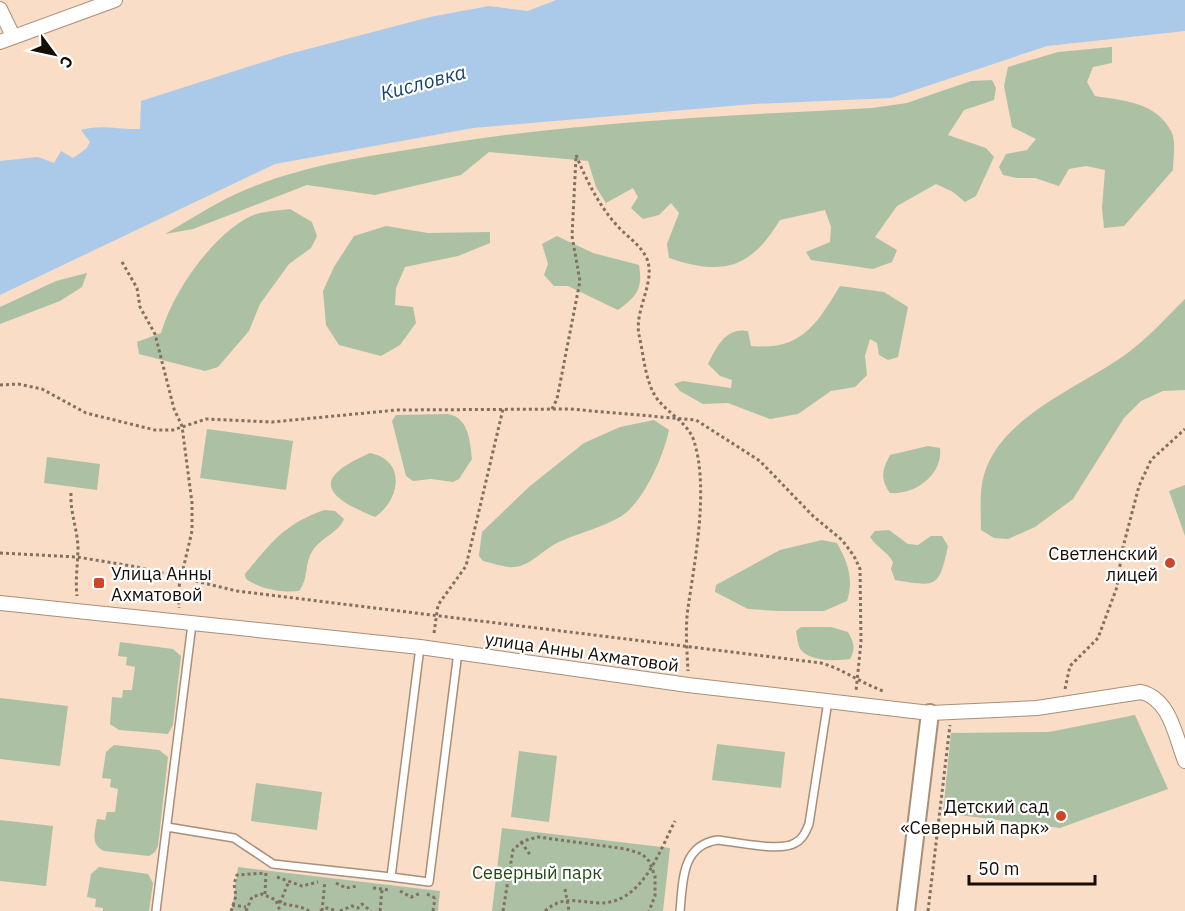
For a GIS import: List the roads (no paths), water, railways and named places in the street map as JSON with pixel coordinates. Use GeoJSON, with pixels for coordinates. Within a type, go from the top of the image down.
{"type":"FeatureCollection","features":[{"type":"Feature","properties":{"kind":"street"},"geometry":{"type":"LineString","coordinates":[[0,9],[6,39],[115,0]]}},
{"type":"Feature","properties":{"kind":"street","name":"улица Анны Ахматовой"},"geometry":{"type":"LineString","coordinates":[[0,603],[426,648],[688,685],[930,713],[1037,708],[1141,692],[1158,699],[1164,706],[1185,761]]}},
{"type":"Feature","properties":{"kind":"street"},"geometry":{"type":"LineString","coordinates":[[906,911],[930,713]]}},
{"type":"Feature","properties":{"kind":"lane"},"geometry":{"type":"LineString","coordinates":[[156,911],[192,624]]}},
{"type":"Feature","properties":{"kind":"lane"},"geometry":{"type":"LineString","coordinates":[[387,876],[426,648]]}},
{"type":"Feature","properties":{"kind":"lane"},"geometry":{"type":"LineString","coordinates":[[167,827],[234,838],[273,864],[429,882],[459,652]]}},
{"type":"Feature","properties":{"kind":"lane"},"geometry":{"type":"LineString","coordinates":[[680,911],[685,868],[697,847],[707,841],[717,840],[780,847],[795,844],[804,835],[809,824],[828,701]]}},
{"type":"Feature","properties":{"kind":"water","name":"Кисловка"},"geometry":{"type":"Polygon","coordinates":[[[556,0],[1185,0],[1185,31],[1047,46],[891,98],[754,104],[473,128],[275,164],[0,295],[0,161],[38,157],[54,163],[61,151],[73,158],[86,149],[90,142],[81,130],[103,127],[140,129],[141,101],[285,55],[430,17],[489,6],[528,11],[556,0]]]}},
{"type":"Feature","properties":{"kind":"place","name":"Светленский лицей"},"geometry":{"type":"Point","coordinates":[1170,563]}},
{"type":"Feature","properties":{"kind":"place","name":"Улица Анны Ахматовой"},"geometry":{"type":"Point","coordinates":[99,583]}},
{"type":"Feature","properties":{"kind":"place","name":"Детский сад «Северный парк»"},"geometry":{"type":"Point","coordinates":[1061,816]}},
{"type":"Feature","properties":{"kind":"park label","name":"Северный парк"},"geometry":{"type":"Point","coordinates":[537,872]}}]}
